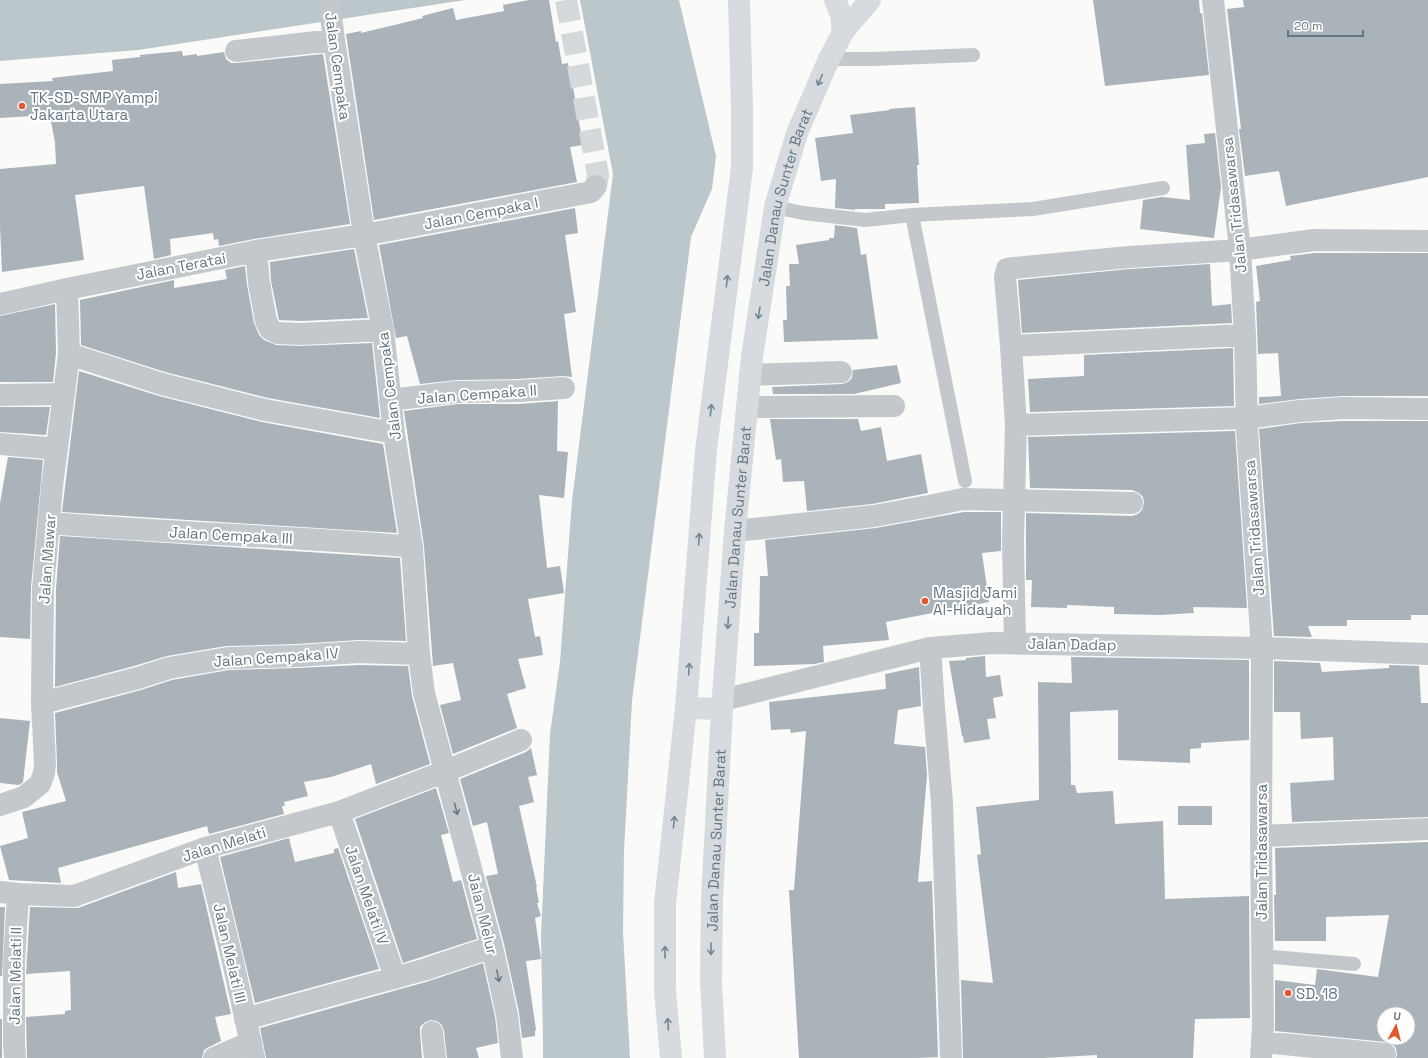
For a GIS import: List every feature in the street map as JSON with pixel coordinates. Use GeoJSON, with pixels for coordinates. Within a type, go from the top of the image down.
{"type":"FeatureCollection","features":[{"type":"Feature","properties":{"kind":"main road"},"geometry":{"type":"LineString","coordinates":[[835,0],[842,14],[843,32]]}},
{"type":"Feature","properties":{"kind":"main road","name":"Jalan Danau Sunter Barat"},"geometry":{"type":"LineString","coordinates":[[715,1058],[711,981],[712,899],[722,704],[735,531],[750,375],[775,207],[797,133],[829,59],[843,32],[870,0]]}},
{"type":"Feature","properties":{"kind":"main road"},"geometry":{"type":"LineString","coordinates":[[670,1058],[665,990],[666,904],[686,708],[706,450],[742,168],[742,108],[738,3]]}},
{"type":"Feature","properties":{"kind":"main road"},"geometry":{"type":"LineString","coordinates":[[686,708],[722,704]]}},
{"type":"Feature","properties":{"kind":"street","name":"Jalan Cempaka"},"geometry":{"type":"LineString","coordinates":[[329,0],[364,235],[383,330],[394,433],[412,548],[419,654],[424,693],[446,772]]}},
{"type":"Feature","properties":{"kind":"street","name":"Jalan Tridasawarsa"},"geometry":{"type":"LineString","coordinates":[[1213,0],[1240,250],[1245,335],[1246,418],[1262,648],[1262,1050]]}},
{"type":"Feature","properties":{"kind":"street"},"geometry":{"type":"LineString","coordinates":[[236,51],[333,31]]}},
{"type":"Feature","properties":{"kind":"street","name":"Jalan Cempaka I"},"geometry":{"type":"LineString","coordinates":[[364,235],[591,192],[596,186]]}},
{"type":"Feature","properties":{"kind":"street","name":"Jalan Teratai"},"geometry":{"type":"LineString","coordinates":[[0,304],[256,251],[364,235]]}},
{"type":"Feature","properties":{"kind":"street"},"geometry":{"type":"LineString","coordinates":[[1015,643],[1013,542],[1016,425],[1005,277],[1006,271],[1010,268],[1129,257],[1240,250],[1314,240],[1428,241]]}},
{"type":"Feature","properties":{"kind":"street"},"geometry":{"type":"LineString","coordinates":[[256,251],[259,284],[266,321],[270,328],[277,333],[301,334],[383,330]]}},
{"type":"Feature","properties":{"kind":"street","name":"Jalan Mawar"},"geometry":{"type":"LineString","coordinates":[[0,805],[24,797],[40,784],[44,773],[45,763],[42,703],[44,588],[49,523],[69,354],[67,289]]}},
{"type":"Feature","properties":{"kind":"street"},"geometry":{"type":"LineString","coordinates":[[1011,346],[1245,335]]}},
{"type":"Feature","properties":{"kind":"street"},"geometry":{"type":"LineString","coordinates":[[69,354],[162,384],[265,410],[394,433]]}},
{"type":"Feature","properties":{"kind":"street"},"geometry":{"type":"LineString","coordinates":[[750,375],[841,372]]}},
{"type":"Feature","properties":{"kind":"street","name":"Jalan Cempaka II"},"geometry":{"type":"LineString","coordinates":[[390,400],[457,392],[519,391],[564,388]]}},
{"type":"Feature","properties":{"kind":"street"},"geometry":{"type":"LineString","coordinates":[[0,395],[64,394]]}},
{"type":"Feature","properties":{"kind":"street"},"geometry":{"type":"LineString","coordinates":[[747,407],[894,406]]}},
{"type":"Feature","properties":{"kind":"street"},"geometry":{"type":"LineString","coordinates":[[1016,425],[1246,418],[1300,411],[1343,408],[1428,409]]}},
{"type":"Feature","properties":{"kind":"street"},"geometry":{"type":"LineString","coordinates":[[0,444],[57,449]]}},
{"type":"Feature","properties":{"kind":"street"},"geometry":{"type":"LineString","coordinates":[[735,531],[874,516],[963,499],[1014,499],[1132,503]]}},
{"type":"Feature","properties":{"kind":"street","name":"Jalan Cempaka III"},"geometry":{"type":"LineString","coordinates":[[49,523],[137,530],[342,541],[412,548]]}},
{"type":"Feature","properties":{"kind":"street","name":"Jalan Dadap"},"geometry":{"type":"LineString","coordinates":[[722,704],[930,648],[992,643],[1262,648],[1428,654]]}},
{"type":"Feature","properties":{"kind":"street"},"geometry":{"type":"LineString","coordinates":[[930,648],[942,803],[951,1058]]}},
{"type":"Feature","properties":{"kind":"street","name":"Jalan Cempaka IV"},"geometry":{"type":"LineString","coordinates":[[42,703],[131,680],[169,668],[228,658],[359,652],[419,654]]}},
{"type":"Feature","properties":{"kind":"street","name":"Jalan Melati"},"geometry":{"type":"LineString","coordinates":[[9,893],[74,896],[205,848],[338,812],[446,772],[521,740]]}},
{"type":"Feature","properties":{"kind":"street","name":"Jalan Melur"},"geometry":{"type":"LineString","coordinates":[[446,772],[492,947],[507,1015],[512,1058]]}},
{"type":"Feature","properties":{"kind":"street","name":"Jalan Melati IV"},"geometry":{"type":"LineString","coordinates":[[338,812],[395,978]]}},
{"type":"Feature","properties":{"kind":"street"},"geometry":{"type":"LineString","coordinates":[[1261,836],[1428,829]]}},
{"type":"Feature","properties":{"kind":"street","name":"Jalan Melati III"},"geometry":{"type":"LineString","coordinates":[[205,848],[253,1050]]}},
{"type":"Feature","properties":{"kind":"street","name":"Jalan Melati II"},"geometry":{"type":"LineString","coordinates":[[9,893],[14,963],[15,1058]]}},
{"type":"Feature","properties":{"kind":"street"},"geometry":{"type":"LineString","coordinates":[[245,1019],[423,970],[492,947]]}},
{"type":"Feature","properties":{"kind":"street"},"geometry":{"type":"LineString","coordinates":[[432,1032],[435,1058]]}},
{"type":"Feature","properties":{"kind":"street"},"geometry":{"type":"LineString","coordinates":[[214,1058],[253,1050]]}},
{"type":"Feature","properties":{"kind":"street"},"geometry":{"type":"LineString","coordinates":[[1262,1050],[1385,1054]]}},
{"type":"Feature","properties":{"kind":"lane"},"geometry":{"type":"LineString","coordinates":[[829,59],[873,59],[973,55]]}},
{"type":"Feature","properties":{"kind":"lane"},"geometry":{"type":"LineString","coordinates":[[775,207],[803,213],[865,220],[912,215],[1033,209],[1163,188]]}},
{"type":"Feature","properties":{"kind":"lane"},"geometry":{"type":"LineString","coordinates":[[912,215],[965,481]]}},
{"type":"Feature","properties":{"kind":"lane"},"geometry":{"type":"LineString","coordinates":[[1262,956],[1354,964]]}},
{"type":"Feature","properties":{"kind":"shaded area"},"geometry":{"type":"Polygon","coordinates":[[[0,0],[465,0],[138,50],[0,61],[0,0]]]}},
{"type":"Feature","properties":{"kind":"shaded area"},"geometry":{"type":"Polygon","coordinates":[[[580,0],[679,0],[716,156],[712,189],[691,237],[632,701],[624,851],[623,932],[630,1058],[543,1058],[541,936],[550,734],[560,662],[572,501],[613,174],[580,0]]]}},
{"type":"Feature","properties":{"kind":"building"},"geometry":{"type":"Polygon","coordinates":[[[529,0],[549,0],[556,42],[558,41],[562,64],[568,63],[583,145],[570,147],[577,182],[374,220],[346,34],[361,31],[361,33],[423,18],[422,16],[453,8],[456,20],[504,11],[503,5],[529,0]]]}},
{"type":"Feature","properties":{"kind":"building"},"geometry":{"type":"Polygon","coordinates":[[[1093,0],[1199,0],[1200,13],[1202,13],[1209,75],[1105,86],[1093,0]]]}},
{"type":"Feature","properties":{"kind":"building"},"geometry":{"type":"Polygon","coordinates":[[[1243,0],[1428,0],[1428,177],[1286,206],[1279,171],[1245,176],[1227,9],[1244,7],[1243,0]]]}},
{"type":"Feature","properties":{"kind":"building"},"geometry":{"type":"Polygon","coordinates":[[[182,51],[183,56],[197,54],[197,56],[224,52],[226,59],[231,63],[323,54],[350,224],[219,246],[218,239],[214,240],[213,233],[170,239],[171,255],[154,259],[144,186],[75,195],[84,260],[2,272],[0,169],[56,164],[55,143],[50,115],[0,118],[0,84],[53,81],[52,78],[113,71],[112,60],[140,57],[140,55],[182,51]]]}},
{"type":"Feature","properties":{"kind":"building"},"geometry":{"type":"Polygon","coordinates":[[[915,107],[919,165],[917,165],[919,203],[885,204],[885,209],[855,210],[835,208],[836,179],[821,181],[815,138],[853,133],[850,115],[915,107]]]}},
{"type":"Feature","properties":{"kind":"building"},"geometry":{"type":"Polygon","coordinates":[[[1215,133],[1221,187],[1214,238],[1140,229],[1143,200],[1162,197],[1190,200],[1186,145],[1205,143],[1204,134],[1215,133]]]}},
{"type":"Feature","properties":{"kind":"building"},"geometry":{"type":"Polygon","coordinates":[[[575,208],[578,233],[565,235],[576,312],[564,314],[572,377],[563,376],[518,379],[457,380],[420,384],[407,336],[396,338],[379,245],[575,208]]]}},
{"type":"Feature","properties":{"kind":"building"},"geometry":{"type":"Polygon","coordinates":[[[835,225],[857,228],[861,255],[866,254],[878,339],[784,342],[783,320],[787,320],[786,286],[790,286],[789,264],[799,264],[796,245],[834,238],[835,225]]]}},
{"type":"Feature","properties":{"kind":"building"},"geometry":{"type":"Polygon","coordinates":[[[354,249],[368,318],[301,321],[279,320],[271,281],[270,262],[354,249]]]}},
{"type":"Feature","properties":{"kind":"building"},"geometry":{"type":"Polygon","coordinates":[[[1315,253],[1428,253],[1428,396],[1342,396],[1259,404],[1259,397],[1281,396],[1278,353],[1258,354],[1256,302],[1260,301],[1256,266],[1291,260],[1290,256],[1315,253]]]}},
{"type":"Feature","properties":{"kind":"building"},"geometry":{"type":"Polygon","coordinates":[[[1210,264],[1212,306],[1231,304],[1232,323],[1022,333],[1018,280],[1130,269],[1210,264]]]}},
{"type":"Feature","properties":{"kind":"building"},"geometry":{"type":"Polygon","coordinates":[[[245,266],[254,323],[259,335],[264,340],[276,345],[300,346],[372,343],[380,418],[268,398],[165,372],[81,345],[80,300],[174,280],[174,288],[227,279],[225,270],[245,266]]]}},
{"type":"Feature","properties":{"kind":"building"},"geometry":{"type":"Polygon","coordinates":[[[55,304],[56,353],[53,382],[0,382],[0,316],[55,304]]]}},
{"type":"Feature","properties":{"kind":"building"},"geometry":{"type":"Polygon","coordinates":[[[1233,348],[1234,406],[1030,412],[1028,379],[1084,376],[1084,355],[1233,348]]]}},
{"type":"Feature","properties":{"kind":"building"},"geometry":{"type":"Polygon","coordinates":[[[897,365],[901,383],[854,394],[773,394],[772,387],[842,384],[848,382],[852,378],[853,370],[897,365]]]}},
{"type":"Feature","properties":{"kind":"building"},"geometry":{"type":"Polygon","coordinates":[[[79,371],[159,396],[262,422],[383,444],[397,533],[62,512],[79,371]]]}},
{"type":"Feature","properties":{"kind":"building"},"geometry":{"type":"Polygon","coordinates":[[[558,401],[557,451],[568,452],[564,498],[539,495],[547,568],[560,566],[564,593],[528,599],[535,637],[540,636],[543,655],[518,659],[526,688],[507,694],[517,728],[453,754],[440,705],[461,700],[453,663],[433,666],[424,546],[404,411],[458,404],[519,404],[558,401]]]}},
{"type":"Feature","properties":{"kind":"building"},"geometry":{"type":"Polygon","coordinates":[[[0,407],[50,407],[46,435],[0,432],[0,407]]]}},
{"type":"Feature","properties":{"kind":"building"},"geometry":{"type":"Polygon","coordinates":[[[770,419],[858,419],[861,431],[881,427],[887,461],[921,454],[928,493],[872,504],[807,511],[804,481],[783,482],[781,459],[776,460],[770,419]]]}},
{"type":"Feature","properties":{"kind":"building"},"geometry":{"type":"Polygon","coordinates":[[[1343,421],[1428,421],[1428,615],[1411,615],[1411,620],[1347,620],[1347,626],[1308,626],[1312,637],[1274,636],[1259,429],[1301,423],[1343,421]]]}},
{"type":"Feature","properties":{"kind":"building"},"geometry":{"type":"Polygon","coordinates":[[[1235,431],[1247,608],[1193,607],[1194,613],[1160,615],[1114,614],[1114,607],[1067,605],[1067,608],[1031,607],[1032,580],[1026,580],[1026,513],[1132,516],[1138,514],[1142,510],[1144,503],[1143,497],[1139,493],[1132,490],[1030,488],[1028,437],[1235,431]]]}},
{"type":"Feature","properties":{"kind":"building"},"geometry":{"type":"Polygon","coordinates":[[[8,457],[43,460],[31,587],[30,639],[0,637],[0,503],[8,457]]]}},
{"type":"Feature","properties":{"kind":"building"},"geometry":{"type":"Polygon","coordinates":[[[964,512],[1001,512],[1001,551],[982,553],[989,602],[886,622],[889,640],[823,646],[824,662],[814,664],[754,666],[754,633],[759,633],[760,576],[768,576],[765,540],[876,528],[964,512]]]}},
{"type":"Feature","properties":{"kind":"building"},"geometry":{"type":"Polygon","coordinates":[[[60,536],[400,558],[406,641],[358,640],[226,646],[167,656],[55,687],[56,589],[60,536]]]}},
{"type":"Feature","properties":{"kind":"building"},"geometry":{"type":"Polygon","coordinates":[[[985,656],[986,677],[1000,675],[1003,696],[993,698],[996,718],[987,719],[990,739],[964,743],[949,661],[966,660],[966,658],[985,656]]]}},
{"type":"Feature","properties":{"kind":"building"},"geometry":{"type":"Polygon","coordinates":[[[1071,657],[1249,660],[1249,740],[1201,743],[1201,748],[1190,749],[1190,763],[1118,760],[1118,710],[1070,712],[1071,785],[1075,785],[1077,793],[1113,791],[1115,824],[1163,821],[1165,899],[1249,896],[1250,1018],[1195,1019],[1193,1058],[1097,1058],[1097,1055],[1044,1058],[963,1058],[961,980],[993,983],[977,855],[981,854],[976,807],[1039,800],[1038,682],[1072,683],[1071,657]]]}},
{"type":"Feature","properties":{"kind":"building"},"geometry":{"type":"Polygon","coordinates":[[[1274,661],[1320,663],[1322,672],[1389,668],[1389,665],[1419,666],[1421,703],[1428,703],[1428,817],[1292,822],[1290,783],[1334,780],[1333,737],[1301,739],[1300,712],[1274,712],[1274,661]]]}},
{"type":"Feature","properties":{"kind":"building"},"geometry":{"type":"Polygon","coordinates":[[[359,665],[408,666],[412,696],[430,764],[376,784],[371,764],[331,777],[304,782],[308,796],[284,802],[285,806],[282,806],[284,814],[209,834],[207,826],[58,868],[61,883],[9,880],[0,846],[28,838],[22,812],[66,801],[57,772],[55,713],[141,690],[172,680],[229,670],[359,665]]]}},
{"type":"Feature","properties":{"kind":"building"},"geometry":{"type":"Polygon","coordinates":[[[919,667],[921,706],[898,710],[894,744],[925,747],[927,775],[918,882],[932,881],[938,1057],[799,1058],[789,890],[794,890],[806,731],[791,733],[790,729],[771,730],[769,702],[886,689],[885,674],[919,667]]]}},
{"type":"Feature","properties":{"kind":"building"},"geometry":{"type":"Polygon","coordinates":[[[0,718],[30,721],[23,782],[19,785],[0,783],[0,718]]]}},
{"type":"Feature","properties":{"kind":"building"},"geometry":{"type":"Polygon","coordinates":[[[531,748],[537,775],[528,777],[534,802],[519,806],[537,887],[539,903],[537,903],[541,916],[535,918],[541,959],[526,961],[536,1030],[535,1036],[522,1038],[519,1012],[504,944],[486,876],[498,874],[487,822],[473,826],[460,779],[526,752],[531,748]]]}},
{"type":"Feature","properties":{"kind":"building"},"geometry":{"type":"Polygon","coordinates":[[[436,788],[449,833],[441,835],[453,882],[461,880],[477,939],[403,963],[355,819],[436,788]]]}},
{"type":"Feature","properties":{"kind":"building"},"geometry":{"type":"Polygon","coordinates":[[[1178,806],[1212,806],[1212,825],[1178,825],[1178,806]]]}},
{"type":"Feature","properties":{"kind":"building"},"geometry":{"type":"Polygon","coordinates":[[[289,838],[295,862],[334,853],[334,849],[338,848],[379,969],[255,1003],[220,857],[289,838]]]}},
{"type":"Feature","properties":{"kind":"building"},"geometry":{"type":"Polygon","coordinates":[[[1428,842],[1428,1058],[1396,1058],[1396,1048],[1394,1046],[1416,1046],[1416,1006],[1376,1006],[1376,1041],[1275,1031],[1275,980],[1315,985],[1317,969],[1378,977],[1389,915],[1326,917],[1326,941],[1275,941],[1274,895],[1276,895],[1275,848],[1428,842]]]}},
{"type":"Feature","properties":{"kind":"building"},"geometry":{"type":"Polygon","coordinates":[[[176,872],[178,888],[201,884],[231,1014],[215,1017],[221,1041],[204,1050],[202,1058],[27,1058],[26,1017],[65,1014],[65,1011],[71,1010],[70,971],[26,974],[30,907],[78,908],[176,872]]]}},
{"type":"Feature","properties":{"kind":"building"},"geometry":{"type":"Polygon","coordinates":[[[0,907],[5,907],[2,976],[0,976],[0,907]]]}},
{"type":"Feature","properties":{"kind":"building"},"geometry":{"type":"Polygon","coordinates":[[[483,963],[495,1017],[498,1043],[476,1048],[479,1058],[447,1058],[442,1025],[437,1021],[431,1020],[425,1022],[420,1027],[422,1058],[266,1058],[260,1028],[426,982],[483,963]]]}},
{"type":"Feature","properties":{"kind":"building"},"geometry":{"type":"Polygon","coordinates":[[[0,1019],[2,1019],[2,1058],[0,1058],[0,1019]]]}},
{"type":"Feature","properties":{"kind":"tunnel"},"geometry":{"type":"LineString","coordinates":[[566,0],[598,175],[596,186]]}},
{"type":"Feature","properties":{"kind":"place","name":"TK-SD-SMP Yampi Jakarta Utara"},"geometry":{"type":"Point","coordinates":[22,106]}},
{"type":"Feature","properties":{"kind":"place","name":"Masjid Jami Al-Hidayah"},"geometry":{"type":"Point","coordinates":[925,601]}},
{"type":"Feature","properties":{"kind":"place","name":"SD. 18"},"geometry":{"type":"Point","coordinates":[1288,993]}}]}
